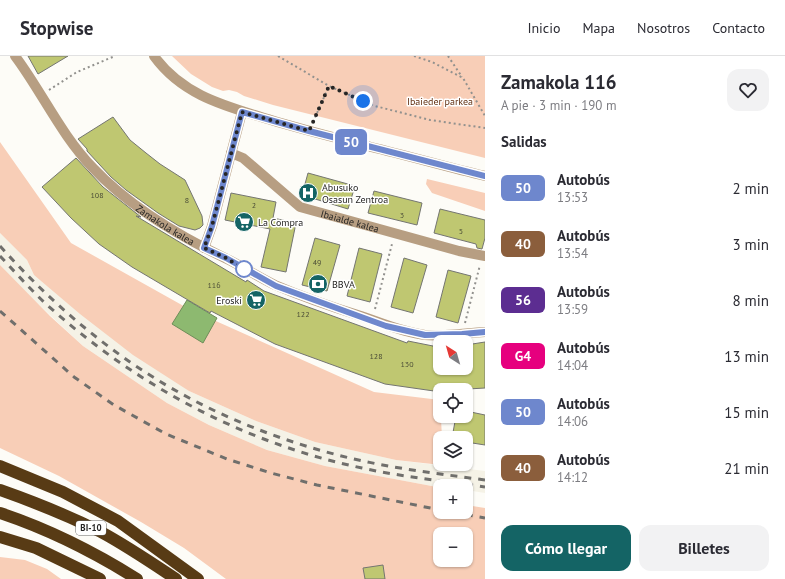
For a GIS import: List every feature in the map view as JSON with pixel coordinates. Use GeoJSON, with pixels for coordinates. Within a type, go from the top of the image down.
{"type":"FeatureCollection","features":[{"type":"Feature","properties":{"kind":"highway"},"geometry":{"type":"LineString","coordinates":[[0,466],[63,492],[118,521],[198,579]]}},
{"type":"Feature","properties":{"kind":"highway","name":"BI-10"},"geometry":{"type":"LineString","coordinates":[[0,490],[31,501],[101,532],[147,559],[176,579]]}},
{"type":"Feature","properties":{"kind":"highway","name":"BI-10"},"geometry":{"type":"LineString","coordinates":[[0,513],[78,546],[137,579]]}},
{"type":"Feature","properties":{"kind":"highway"},"geometry":{"type":"LineString","coordinates":[[0,537],[36,548],[100,579]]}},
{"type":"Feature","properties":{"kind":"street","name":"Zamakola kalea"},"geometry":{"type":"LineString","coordinates":[[15,56],[71,143],[92,167],[116,190],[146,212],[204,248],[226,258],[276,286],[386,326],[425,335],[485,332]]}},
{"type":"Feature","properties":{"kind":"street"},"geometry":{"type":"LineString","coordinates":[[154,56],[159,64],[174,77],[196,93],[219,104],[309,131],[485,176]]}},
{"type":"Feature","properties":{"kind":"street"},"geometry":{"type":"LineString","coordinates":[[204,248],[212,226],[242,112]]}},
{"type":"Feature","properties":{"kind":"street","name":"Ibaialde kalea"},"geometry":{"type":"LineString","coordinates":[[231,153],[243,158],[300,207],[483,256]]}},
{"type":"Feature","properties":{"kind":"path"},"geometry":{"type":"LineString","coordinates":[[35,85],[39,82],[43,87],[47,86],[49,90],[77,72],[116,56]]}},
{"type":"Feature","properties":{"kind":"path"},"geometry":{"type":"LineString","coordinates":[[278,56],[329,86],[375,106],[430,120],[485,128]]}},
{"type":"Feature","properties":{"kind":"path"},"geometry":{"type":"LineString","coordinates":[[414,56],[432,62],[463,78]]}},
{"type":"Feature","properties":{"kind":"path"},"geometry":{"type":"LineString","coordinates":[[448,56],[463,78],[485,116]]}},
{"type":"Feature","properties":{"kind":"path"},"geometry":{"type":"LineString","coordinates":[[309,131],[329,86]]}},
{"type":"Feature","properties":{"kind":"path"},"geometry":{"type":"LineString","coordinates":[[373,320],[395,233]]}},
{"type":"Feature","properties":{"kind":"path"},"geometry":{"type":"LineString","coordinates":[[462,334],[483,256]]}},
{"type":"Feature","properties":{"kind":"shaded area"},"geometry":{"type":"Polygon","coordinates":[[[0,233],[27,260],[34,275],[189,391],[256,421],[315,442],[396,460],[433,465],[433,471],[473,471],[473,470],[485,471],[485,493],[473,491],[473,479],[433,479],[433,486],[325,466],[267,450],[209,425],[167,403],[83,346],[20,287],[0,265],[0,233]]]}},
{"type":"Feature","properties":{"kind":"shaded area"},"geometry":{"type":"Polygon","coordinates":[[[187,300],[217,318],[203,343],[172,324],[187,300]]]}},
{"type":"Feature","properties":{"kind":"green space","name":"Ibaieder parkea"},"geometry":{"type":"Polygon","coordinates":[[[172,56],[485,56],[485,158],[273,105],[244,96],[237,92],[229,90],[223,91],[212,87],[191,74],[172,56]]]}},
{"type":"Feature","properties":{"kind":"green space"},"geometry":{"type":"Polygon","coordinates":[[[0,142],[71,243],[189,309],[374,392],[433,399],[433,423],[441,423],[442,431],[433,431],[433,464],[396,460],[315,442],[256,421],[189,391],[133,355],[80,314],[34,275],[27,260],[0,233],[0,142]]]}},
{"type":"Feature","properties":{"kind":"green space"},"geometry":{"type":"Polygon","coordinates":[[[427,179],[485,193],[485,211],[432,193],[426,184],[427,179]]]}},
{"type":"Feature","properties":{"kind":"green space"},"geometry":{"type":"Polygon","coordinates":[[[0,265],[50,316],[83,346],[167,403],[209,425],[267,450],[325,466],[433,486],[433,519],[473,519],[473,506],[485,508],[485,579],[226,579],[184,548],[59,476],[0,448],[0,265]]]}},
{"type":"Feature","properties":{"kind":"green space"},"geometry":{"type":"Polygon","coordinates":[[[0,557],[25,560],[47,569],[61,579],[0,579],[0,557]]]}},
{"type":"Feature","properties":{"kind":"building"},"geometry":{"type":"Polygon","coordinates":[[[28,56],[68,56],[38,74],[28,56]]]}},
{"type":"Feature","properties":{"kind":"building"},"geometry":{"type":"Polygon","coordinates":[[[113,117],[130,140],[160,164],[185,180],[202,216],[203,225],[200,228],[195,230],[179,226],[158,213],[111,177],[87,151],[78,139],[113,117]]]}},
{"type":"Feature","properties":{"kind":"building"},"geometry":{"type":"Polygon","coordinates":[[[76,158],[103,187],[141,217],[136,216],[246,282],[247,280],[264,291],[407,343],[408,341],[433,346],[433,375],[473,375],[473,344],[485,342],[485,388],[473,389],[473,383],[433,383],[433,391],[385,384],[275,344],[211,311],[210,313],[132,267],[99,244],[71,218],[42,187],[76,158]]]}},
{"type":"Feature","properties":{"kind":"building"},"geometry":{"type":"Polygon","coordinates":[[[308,173],[355,186],[348,209],[302,195],[308,173]]]}},
{"type":"Feature","properties":{"kind":"building"},"geometry":{"type":"Polygon","coordinates":[[[374,191],[422,203],[417,225],[368,213],[374,191]]]}},
{"type":"Feature","properties":{"kind":"building"},"geometry":{"type":"Polygon","coordinates":[[[231,193],[276,202],[273,218],[296,223],[286,272],[261,267],[270,229],[225,220],[231,193]]]}},
{"type":"Feature","properties":{"kind":"building"},"geometry":{"type":"Polygon","coordinates":[[[440,209],[485,220],[485,238],[482,249],[477,248],[476,244],[434,233],[440,209]]]}},
{"type":"Feature","properties":{"kind":"building"},"geometry":{"type":"Polygon","coordinates":[[[315,238],[340,245],[327,291],[302,285],[315,238]]]}},
{"type":"Feature","properties":{"kind":"building"},"geometry":{"type":"Polygon","coordinates":[[[359,248],[382,254],[370,302],[347,296],[359,248]]]}},
{"type":"Feature","properties":{"kind":"building"},"geometry":{"type":"Polygon","coordinates":[[[404,258],[427,265],[413,313],[391,307],[404,258]]]}},
{"type":"Feature","properties":{"kind":"building"},"geometry":{"type":"Polygon","coordinates":[[[448,270],[471,276],[458,323],[436,317],[448,270]]]}},
{"type":"Feature","properties":{"kind":"building"},"geometry":{"type":"Polygon","coordinates":[[[473,412],[485,415],[485,445],[473,443],[473,431],[453,431],[455,423],[473,423],[473,412]]]}},
{"type":"Feature","properties":{"kind":"building"},"geometry":{"type":"Polygon","coordinates":[[[383,565],[385,579],[365,579],[363,568],[383,565]]]}},
{"type":"Feature","properties":{"kind":"railway"},"geometry":{"type":"LineString","coordinates":[[0,246],[16,264],[68,314],[125,359],[169,387],[220,413],[272,435],[354,459],[370,463],[485,480]]}},
{"type":"Feature","properties":{"kind":"railway"},"geometry":{"type":"LineString","coordinates":[[0,256],[46,304],[81,333],[154,385],[193,407],[233,426],[275,443],[318,457],[377,471],[485,487]]}},
{"type":"Feature","properties":{"kind":"railway"},"geometry":{"type":"LineString","coordinates":[[0,311],[74,377],[114,405],[166,434],[227,459],[271,473],[317,485],[433,509]]}},
{"type":"Feature","properties":{"kind":"railway"},"geometry":{"type":"LineString","coordinates":[[473,516],[485,518]]}},
{"type":"Feature","properties":{"kind":"bus line","name":"50"},"geometry":{"type":"LineString","coordinates":[[485,176],[449,168],[242,112],[212,226],[204,248],[226,258],[276,286],[386,326],[425,335],[485,332]]}},
{"type":"Feature","properties":{"kind":"place","name":"Abusuko Osasun Zentroa"},"geometry":{"type":"Point","coordinates":[308,193]}},
{"type":"Feature","properties":{"kind":"place","name":"La Compra"},"geometry":{"type":"Point","coordinates":[244,222]}},
{"type":"Feature","properties":{"kind":"place","name":"BBVA"},"geometry":{"type":"Point","coordinates":[318,284]}},
{"type":"Feature","properties":{"kind":"place","name":"Eroski"},"geometry":{"type":"Point","coordinates":[256,300]}},
{"type":"Feature","properties":{"kind":"route"},"geometry":{"type":"LineString","coordinates":[[244,269],[226,258],[204,248],[212,226],[242,112],[309,131],[329,86],[363,101]]}}]}
